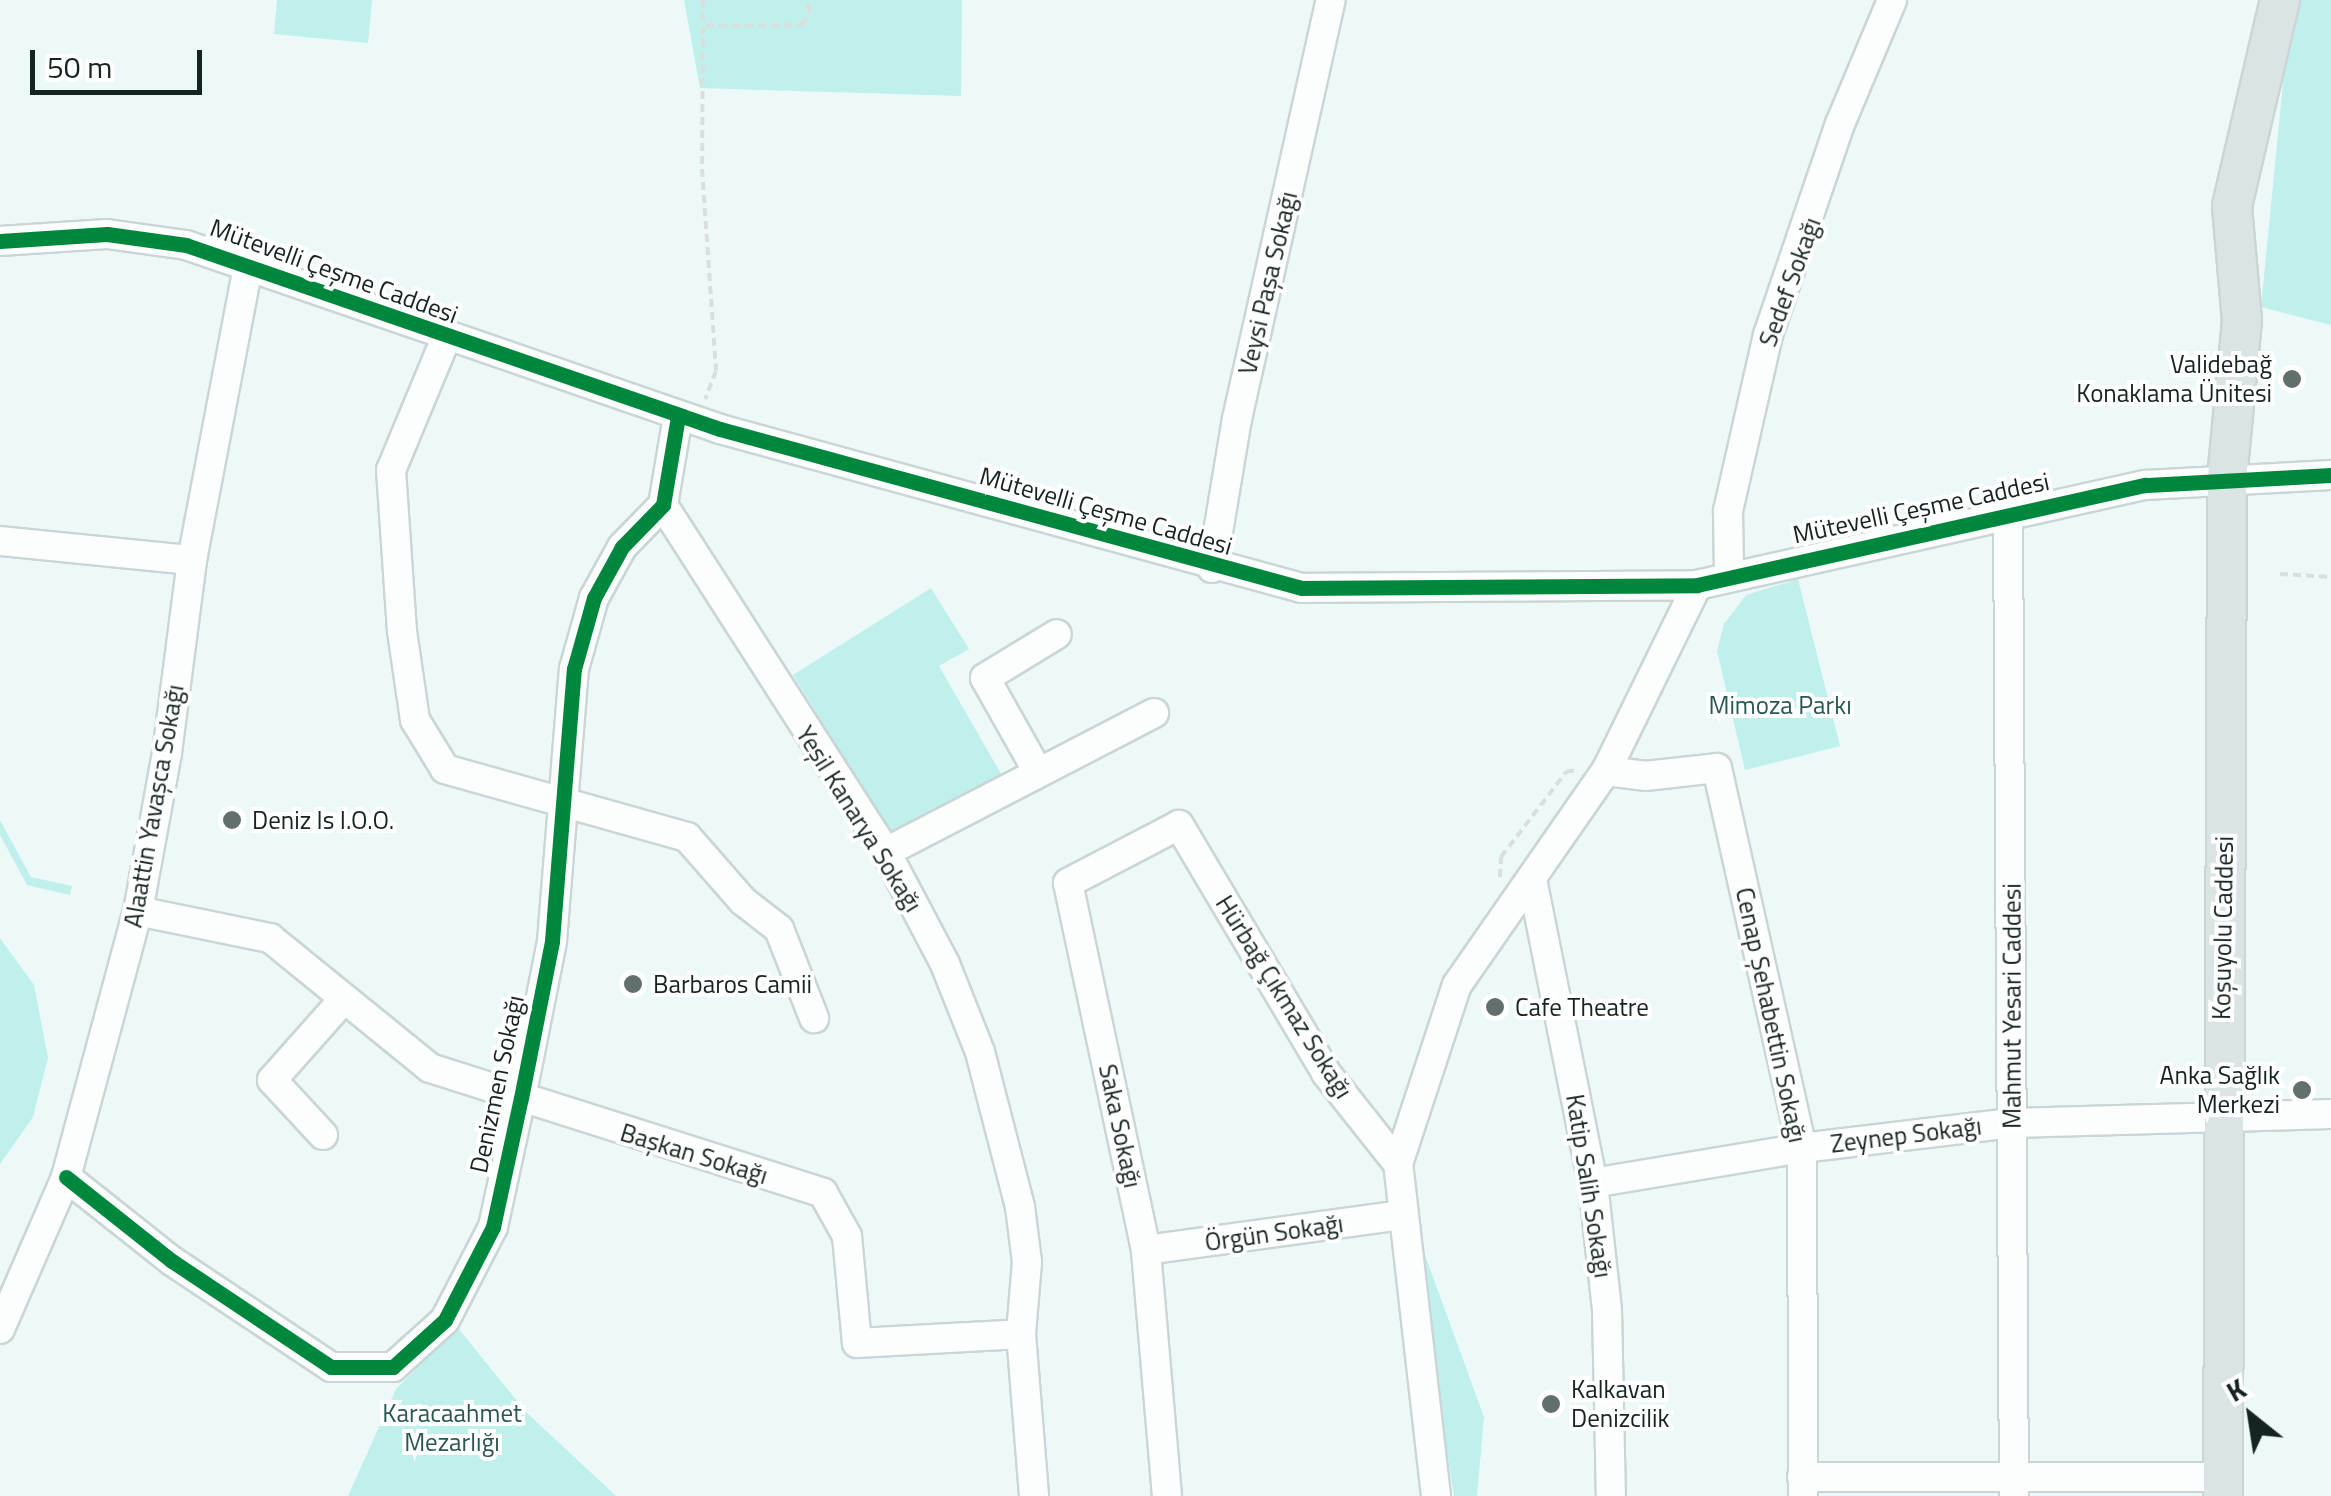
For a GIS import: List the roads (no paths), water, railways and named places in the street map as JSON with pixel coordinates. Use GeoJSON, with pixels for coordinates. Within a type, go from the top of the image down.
{"type":"FeatureCollection","features":[{"type":"Feature","properties":{"kind":"main road","name":"Koşuyolu Caddesi"},"geometry":{"type":"LineString","coordinates":[[2223,1486],[2221,1115],[2227,479],[2242,321],[2232,206],[2280,0]]}},
{"type":"Feature","properties":{"kind":"street","name":"Veysi Paşa Sokağı"},"geometry":{"type":"LineString","coordinates":[[1212,568],[1237,420],[1332,0]]}},
{"type":"Feature","properties":{"kind":"street","name":"Sedef Sokağı"},"geometry":{"type":"LineString","coordinates":[[1730,574],[1728,511],[1768,334],[1840,124],[1892,0]]}},
{"type":"Feature","properties":{"kind":"street","name":"Mütevelli Çeşme Caddesi"},"geometry":{"type":"LineString","coordinates":[[0,241],[130,235],[186,245],[688,419],[1212,568],[1336,589],[1698,585],[1730,574],[2146,485],[2331,475]]}},
{"type":"Feature","properties":{"kind":"street","name":"Alaattin Yavaşca Sokağı"},"geometry":{"type":"LineString","coordinates":[[0,1329],[66,1177],[138,911],[168,753],[192,560],[248,267]]}},
{"type":"Feature","properties":{"kind":"street"},"geometry":{"type":"LineString","coordinates":[[446,338],[392,470],[402,631],[416,720],[446,770],[687,836],[743,901],[779,929],[814,1018]]}},
{"type":"Feature","properties":{"kind":"street"},"geometry":{"type":"LineString","coordinates":[[663,506],[688,419]]}},
{"type":"Feature","properties":{"kind":"street","name":"Denizmen Sokağı"},"geometry":{"type":"LineString","coordinates":[[66,1177],[172,1261],[331,1368],[393,1368],[445,1320],[493,1227],[521,1098],[552,941],[574,669],[594,598],[622,548],[663,506]]}},
{"type":"Feature","properties":{"kind":"street","name":"Yeşil Kanarya Sokağı"},"geometry":{"type":"LineString","coordinates":[[663,506],[886,852],[945,964],[980,1052],[1020,1206],[1028,1262],[1021,1334]]}},
{"type":"Feature","properties":{"kind":"street","name":"Mahmut Yesari Caddesi"},"geometry":{"type":"LineString","coordinates":[[2008,516],[2014,1485]]}},
{"type":"Feature","properties":{"kind":"street"},"geometry":{"type":"LineString","coordinates":[[0,542],[192,560]]}},
{"type":"Feature","properties":{"kind":"street"},"geometry":{"type":"LineString","coordinates":[[1436,1496],[1398,1164],[1457,984],[1492,927],[1532,879],[1606,770],[1698,585]]}},
{"type":"Feature","properties":{"kind":"street"},"geometry":{"type":"LineString","coordinates":[[1038,772],[984,678],[1056,634]]}},
{"type":"Feature","properties":{"kind":"street"},"geometry":{"type":"LineString","coordinates":[[886,852],[1154,713]]}},
{"type":"Feature","properties":{"kind":"street","name":"Cenap Şehabettin Sokağı"},"geometry":{"type":"LineString","coordinates":[[1606,770],[1645,776],[1717,768],[1802,1148],[1803,1486]]}},
{"type":"Feature","properties":{"kind":"street","name":"Hürbağ Çıkmaz Sokağı"},"geometry":{"type":"LineString","coordinates":[[1179,824],[1326,1074],[1398,1164]]}},
{"type":"Feature","properties":{"kind":"street","name":"Saka Sokağı"},"geometry":{"type":"LineString","coordinates":[[1168,1496],[1146,1250],[1068,883],[1179,824]]}},
{"type":"Feature","properties":{"kind":"street","name":"Katip Salih Sokağı"},"geometry":{"type":"LineString","coordinates":[[1532,879],[1593,1183],[1607,1310],[1610,1496]]}},
{"type":"Feature","properties":{"kind":"street","name":"Başkan Sokağı"},"geometry":{"type":"LineString","coordinates":[[138,911],[270,938],[430,1068],[823,1192],[847,1236],[857,1344],[1021,1334]]}},
{"type":"Feature","properties":{"kind":"street"},"geometry":{"type":"LineString","coordinates":[[323,1135],[272,1080],[344,999]]}},
{"type":"Feature","properties":{"kind":"street","name":"Zeynep Sokağı"},"geometry":{"type":"LineString","coordinates":[[1593,1183],[1802,1148],[2012,1123],[2331,1114]]}},
{"type":"Feature","properties":{"kind":"street","name":"Örgün Sokağı"},"geometry":{"type":"LineString","coordinates":[[1146,1250],[1402,1215]]}},
{"type":"Feature","properties":{"kind":"street"},"geometry":{"type":"LineString","coordinates":[[1021,1334],[1034,1496]]}},
{"type":"Feature","properties":{"kind":"street"},"geometry":{"type":"LineString","coordinates":[[1803,1486],[2223,1486]]}},
{"type":"Feature","properties":{"kind":"place","name":"Validebağ Konaklama Ünitesi"},"geometry":{"type":"Point","coordinates":[2292,379]}},
{"type":"Feature","properties":{"kind":"place","name":"Deniz Is I.O.O."},"geometry":{"type":"Point","coordinates":[232,820]}},
{"type":"Feature","properties":{"kind":"place","name":"Barbaros Camii"},"geometry":{"type":"Point","coordinates":[633,984]}},
{"type":"Feature","properties":{"kind":"place","name":"Cafe Theatre"},"geometry":{"type":"Point","coordinates":[1495,1007]}},
{"type":"Feature","properties":{"kind":"place","name":"Anka Sağlık Merkezi"},"geometry":{"type":"Point","coordinates":[2302,1090]}},
{"type":"Feature","properties":{"kind":"place","name":"Kalkavan Denizcilik"},"geometry":{"type":"Point","coordinates":[1551,1404]}},
{"type":"Feature","properties":{"kind":"park label","name":"Mimoza Parkı"},"geometry":{"type":"Point","coordinates":[1780,705]}},
{"type":"Feature","properties":{"kind":"park label","name":"Karacaahmet Mezarlığı"},"geometry":{"type":"Point","coordinates":[452,1428]}}]}
